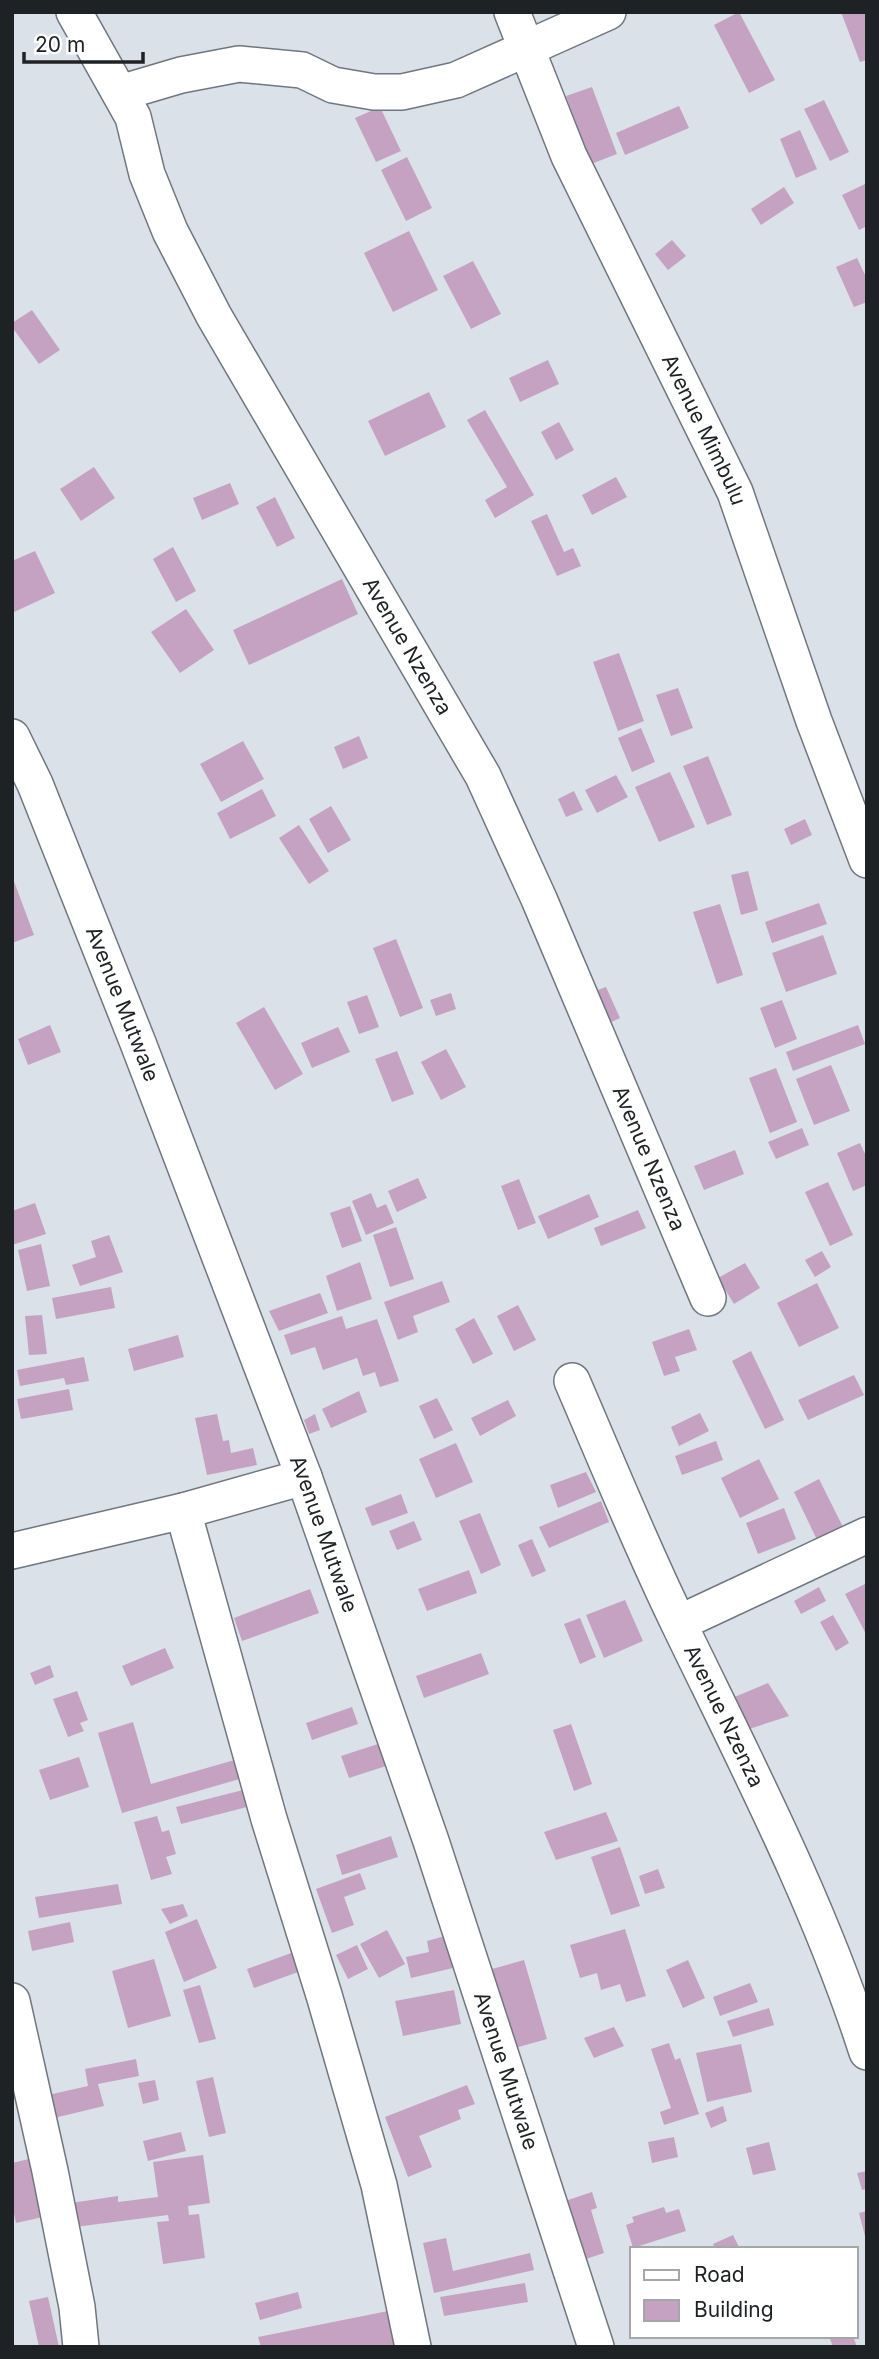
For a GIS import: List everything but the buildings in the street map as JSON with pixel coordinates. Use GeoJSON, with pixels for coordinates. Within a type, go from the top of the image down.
{"type":"FeatureCollection","features":[{"type":"Feature","properties":{"kind":"street","name":"Avenue Nzenza"},"geometry":{"type":"LineString","coordinates":[[74,12],[133,117],[147,174],[170,231],[214,316],[483,776],[545,912],[708,1298]]}},
{"type":"Feature","properties":{"kind":"street","name":"Avenue Mimbulu"},"geometry":{"type":"LineString","coordinates":[[512,12],[569,156],[735,492],[814,721],[867,860]]}},
{"type":"Feature","properties":{"kind":"street"},"geometry":{"type":"LineString","coordinates":[[120,93],[181,75],[239,64],[302,70],[333,85],[374,92],[402,92],[456,80],[608,12]]}},
{"type":"Feature","properties":{"kind":"street","name":"Avenue Mutwale"},"geometry":{"type":"LineString","coordinates":[[12,737],[35,784],[138,1043],[304,1477],[435,1854],[596,2347]]}},
{"type":"Feature","properties":{"kind":"street","name":"Avenue Nzenza"},"geometry":{"type":"LineString","coordinates":[[572,1381],[678,1623],[771,1811],[845,1984],[867,2052]]}},
{"type":"Feature","properties":{"kind":"street"},"geometry":{"type":"LineString","coordinates":[[12,1551],[183,1511],[304,1477]]}},
{"type":"Feature","properties":{"kind":"street"},"geometry":{"type":"LineString","coordinates":[[183,1511],[269,1819],[379,2185],[413,2347]]}},
{"type":"Feature","properties":{"kind":"street"},"geometry":{"type":"LineString","coordinates":[[678,1623],[867,1535]]}},
{"type":"Feature","properties":{"kind":"street"},"geometry":{"type":"LineString","coordinates":[[12,2001],[53,2184],[77,2307],[81,2347]]}}]}
